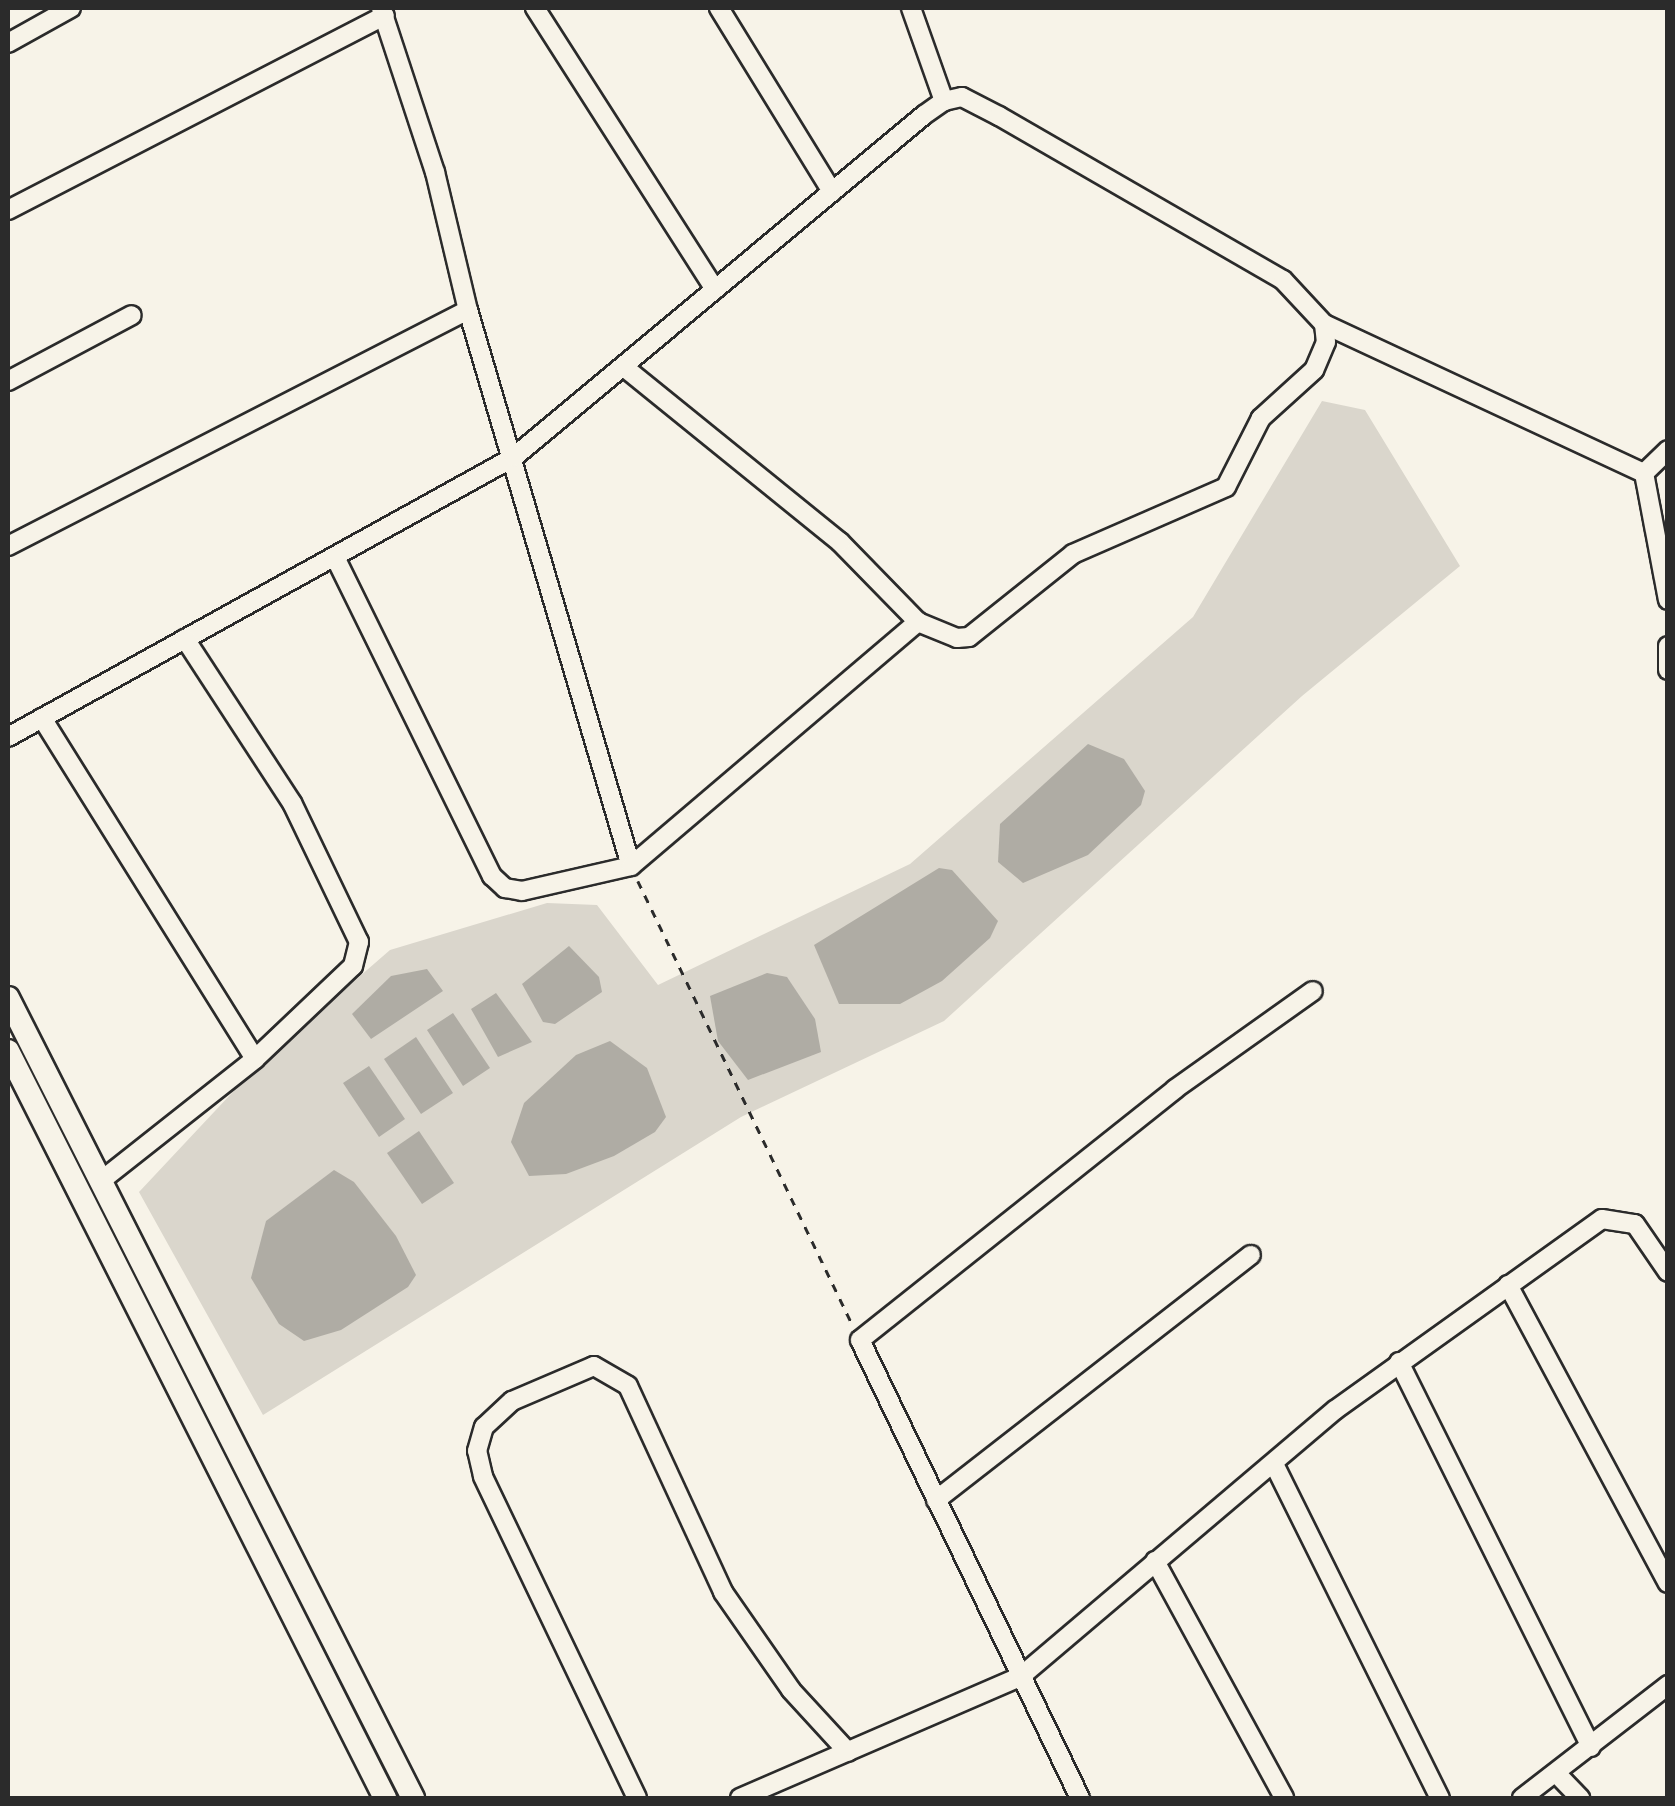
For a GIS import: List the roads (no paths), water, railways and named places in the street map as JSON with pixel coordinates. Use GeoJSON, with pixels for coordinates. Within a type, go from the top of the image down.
{"type":"FeatureCollection","features":[{"type":"Feature","properties":{"kind":"main road"},"geometry":{"type":"LineString","coordinates":[[8,998],[413,1798]]}},
{"type":"Feature","properties":{"kind":"main road"},"geometry":{"type":"LineString","coordinates":[[8,1051],[385,1798]]}},
{"type":"Feature","properties":{"kind":"street"},"geometry":{"type":"LineString","coordinates":[[8,42],[46,14],[71,8]]}},
{"type":"Feature","properties":{"kind":"street"},"geometry":{"type":"LineString","coordinates":[[534,8],[715,289]]}},
{"type":"Feature","properties":{"kind":"street"},"geometry":{"type":"LineString","coordinates":[[719,8],[832,192]]}},
{"type":"Feature","properties":{"kind":"street"},"geometry":{"type":"LineString","coordinates":[[911,8],[944,101]]}},
{"type":"Feature","properties":{"kind":"street"},"geometry":{"type":"LineString","coordinates":[[8,210],[383,11],[436,172],[468,310],[631,866]]}},
{"type":"Feature","properties":{"kind":"street"},"geometry":{"type":"LineString","coordinates":[[8,737],[514,457],[944,101],[962,97],[1283,280],[1324,324],[1644,473]]}},
{"type":"Feature","properties":{"kind":"street"},"geometry":{"type":"LineString","coordinates":[[11,537],[468,310]]}},
{"type":"Feature","properties":{"kind":"street"},"geometry":{"type":"LineString","coordinates":[[8,381],[132,315]]}},
{"type":"Feature","properties":{"kind":"street"},"geometry":{"type":"LineString","coordinates":[[623,366],[840,542],[918,622],[969,636],[1073,554],[1211,499],[1226,487],[1261,418],[1324,358],[1324,324]]}},
{"type":"Feature","properties":{"kind":"street"},"geometry":{"type":"LineString","coordinates":[[1644,473],[1668,450]]}},
{"type":"Feature","properties":{"kind":"street"},"geometry":{"type":"LineString","coordinates":[[1644,473],[1668,600]]}},
{"type":"Feature","properties":{"kind":"street"},"geometry":{"type":"LineString","coordinates":[[335,557],[492,876],[506,888],[522,890],[631,866],[918,622]]}},
{"type":"Feature","properties":{"kind":"street"},"geometry":{"type":"LineString","coordinates":[[102,1180],[255,1060],[353,966],[359,942],[292,803],[185,640]]}},
{"type":"Feature","properties":{"kind":"street"},"geometry":{"type":"LineString","coordinates":[[1668,646],[1668,670]]}},
{"type":"Feature","properties":{"kind":"street"},"geometry":{"type":"LineString","coordinates":[[42,718],[255,1060]]}},
{"type":"Feature","properties":{"kind":"street"},"geometry":{"type":"LineString","coordinates":[[1080,1798],[860,1340],[1176,1088],[1313,991]]}},
{"type":"Feature","properties":{"kind":"street"},"geometry":{"type":"LineString","coordinates":[[740,1798],[1020,1678],[1155,1561],[1399,1362],[1602,1219],[1616,1217],[1635,1224],[1668,1272]]}},
{"type":"Feature","properties":{"kind":"street"},"geometry":{"type":"LineString","coordinates":[[936,1500],[1251,1255]]}},
{"type":"Feature","properties":{"kind":"street"},"geometry":{"type":"LineString","coordinates":[[1508,1285],[1668,1583]]}},
{"type":"Feature","properties":{"kind":"street"},"geometry":{"type":"LineString","coordinates":[[1399,1362],[1590,1747]]}},
{"type":"Feature","properties":{"kind":"street"},"geometry":{"type":"LineString","coordinates":[[637,1798],[482,1476],[477,1451],[484,1427],[512,1401],[594,1366],[628,1386],[724,1592],[791,1690],[848,1752]]}},
{"type":"Feature","properties":{"kind":"street"},"geometry":{"type":"LineString","coordinates":[[1275,1466],[1440,1798]]}},
{"type":"Feature","properties":{"kind":"street"},"geometry":{"type":"LineString","coordinates":[[1155,1561],[1284,1798]]}},
{"type":"Feature","properties":{"kind":"street"},"geometry":{"type":"LineString","coordinates":[[1522,1798],[1668,1685]]}},
{"type":"Feature","properties":{"kind":"street"},"geometry":{"type":"LineString","coordinates":[[1556,1773],[1580,1798]]}}]}
